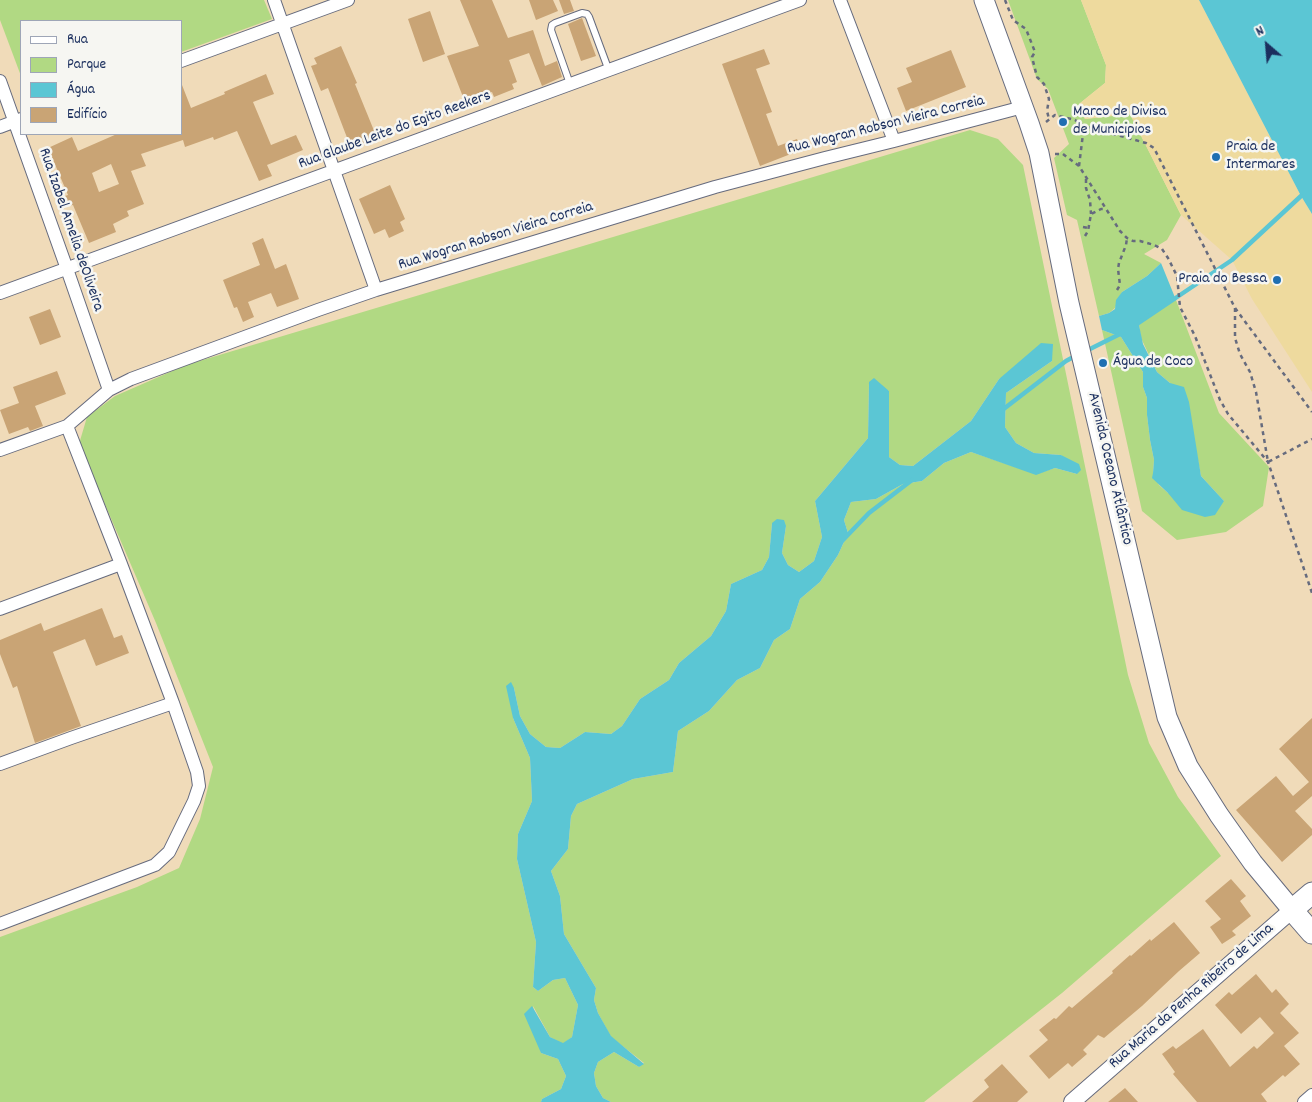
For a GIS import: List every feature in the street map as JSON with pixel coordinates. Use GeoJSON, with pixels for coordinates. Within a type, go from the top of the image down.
{"type":"FeatureCollection","features":[{"type":"Feature","properties":{"kind":"main road","name":"Avenida Oceano Atlântico"},"geometry":{"type":"LineString","coordinates":[[984,0],[1039,153],[1069,303],[1167,717],[1188,766],[1219,815],[1253,863],[1292,910]]}},
{"type":"Feature","properties":{"kind":"main road","name":"Rua Maria da Penha Ribeiro de Lima"},"geometry":{"type":"LineString","coordinates":[[1292,910],[1312,893]]}},
{"type":"Feature","properties":{"kind":"main road"},"geometry":{"type":"LineString","coordinates":[[1292,910],[1312,933]]}},
{"type":"Feature","properties":{"kind":"street"},"geometry":{"type":"LineString","coordinates":[[274,0],[376,290]]}},
{"type":"Feature","properties":{"kind":"street"},"geometry":{"type":"LineString","coordinates":[[182,61],[348,0]]}},
{"type":"Feature","properties":{"kind":"street","name":"Rua Glaube Leite do Egito Reekers"},"geometry":{"type":"LineString","coordinates":[[0,293],[800,0]]}},
{"type":"Feature","properties":{"kind":"street"},"geometry":{"type":"LineString","coordinates":[[840,0],[894,141]]}},
{"type":"Feature","properties":{"kind":"street","name":"Rua Izabel Amelia deOliveira"},"geometry":{"type":"LineString","coordinates":[[0,81],[18,121]]}},
{"type":"Feature","properties":{"kind":"street","name":"Rua Wogran Robson Vieira Correia"},"geometry":{"type":"LineString","coordinates":[[0,450],[68,426],[108,390],[131,379],[376,290],[715,187],[1024,107]]}},
{"type":"Feature","properties":{"kind":"street"},"geometry":{"type":"LineString","coordinates":[[0,127],[18,121]]}},
{"type":"Feature","properties":{"kind":"street","name":"Rua Izabel Amelia deOliveira"},"geometry":{"type":"LineString","coordinates":[[23,135],[108,390]]}},
{"type":"Feature","properties":{"kind":"street"},"geometry":{"type":"LineString","coordinates":[[0,924],[155,864],[169,852],[194,801],[199,786],[197,772],[173,702],[68,426]]}},
{"type":"Feature","properties":{"kind":"street"},"geometry":{"type":"LineString","coordinates":[[0,609],[121,564]]}},
{"type":"Feature","properties":{"kind":"street"},"geometry":{"type":"LineString","coordinates":[[0,764],[173,702]]}},
{"type":"Feature","properties":{"kind":"street","name":"Rua Maria da Penha Ribeiro de Lima"},"geometry":{"type":"LineString","coordinates":[[1072,1102],[1292,910]]}},
{"type":"Feature","properties":{"kind":"street"},"geometry":{"type":"LineString","coordinates":[[1304,1102],[1312,1095]]}},
{"type":"Feature","properties":{"kind":"lane"},"geometry":{"type":"LineString","coordinates":[[570,84],[551,30],[552,25],[555,23],[582,13],[587,14],[589,17],[609,71]]}},
{"type":"Feature","properties":{"kind":"path"},"geometry":{"type":"LineString","coordinates":[[1005,0],[1013,20],[1026,29],[1035,52],[1032,57],[1037,78],[1044,84],[1048,99],[1047,111],[1049,119]]}},
{"type":"Feature","properties":{"kind":"path"},"geometry":{"type":"LineString","coordinates":[[1033,132],[1055,115],[1075,120],[1084,126],[1146,143],[1154,148],[1235,308],[1312,412]]}},
{"type":"Feature","properties":{"kind":"path"},"geometry":{"type":"LineString","coordinates":[[1079,166],[1084,126]]}},
{"type":"Feature","properties":{"kind":"path"},"geometry":{"type":"LineString","coordinates":[[1039,153],[1063,154],[1079,166],[1120,231],[1133,241],[1140,241],[1162,249],[1177,276],[1180,307],[1195,336],[1220,400],[1228,414],[1268,462]]}},
{"type":"Feature","properties":{"kind":"path"},"geometry":{"type":"LineString","coordinates":[[1085,236],[1091,214],[1086,178]]}},
{"type":"Feature","properties":{"kind":"path"},"geometry":{"type":"LineString","coordinates":[[1091,214],[1106,209]]}},
{"type":"Feature","properties":{"kind":"path"},"geometry":{"type":"LineString","coordinates":[[1083,227],[1088,228]]}},
{"type":"Feature","properties":{"kind":"path"},"geometry":{"type":"LineString","coordinates":[[1117,290],[1120,285],[1119,263],[1127,238]]}},
{"type":"Feature","properties":{"kind":"path"},"geometry":{"type":"LineString","coordinates":[[1235,308],[1235,338],[1240,354],[1250,372],[1256,392],[1268,462],[1312,593]]}},
{"type":"Feature","properties":{"kind":"path"},"geometry":{"type":"LineString","coordinates":[[1268,462],[1312,439]]}},
{"type":"Feature","properties":{"kind":"green space"},"geometry":{"type":"Polygon","coordinates":[[[0,0],[264,0],[272,19],[182,52],[182,20],[20,20],[20,73],[0,20],[0,0]]]}},
{"type":"Feature","properties":{"kind":"green space"},"geometry":{"type":"Polygon","coordinates":[[[1008,0],[1081,0],[1106,65],[1105,83],[1079,104],[1085,119],[1130,114],[1181,215],[1167,240],[1144,254],[1161,263],[1147,276],[1122,292],[1115,308],[1109,313],[1099,316],[1077,220],[1067,215],[1054,158],[1069,144],[1048,89],[1037,79],[1008,0]]]}},
{"type":"Feature","properties":{"kind":"green space"},"geometry":{"type":"Polygon","coordinates":[[[970,130],[998,139],[1023,165],[1128,675],[1149,743],[1178,797],[1221,856],[1062,993],[924,1102],[611,1102],[603,1098],[596,1086],[594,1073],[598,1062],[614,1052],[639,1067],[644,1063],[611,1037],[598,1013],[594,1000],[596,988],[564,934],[560,896],[551,871],[568,849],[571,816],[577,804],[633,779],[673,772],[678,731],[709,711],[737,680],[760,668],[774,640],[790,629],[800,599],[820,582],[838,555],[848,533],[844,520],[851,502],[876,499],[903,484],[922,481],[944,463],[971,452],[1036,474],[1055,468],[1077,474],[1061,455],[1034,453],[1016,443],[1005,427],[1006,393],[1052,361],[999,379],[971,421],[913,466],[900,465],[889,457],[889,391],[869,382],[868,438],[815,501],[822,537],[814,561],[799,572],[788,565],[782,553],[786,526],[772,523],[769,557],[762,570],[731,584],[726,611],[711,636],[679,663],[669,680],[640,699],[622,726],[611,734],[585,732],[560,748],[546,747],[530,734],[520,716],[514,688],[513,718],[530,758],[532,801],[518,834],[517,859],[536,942],[533,987],[538,991],[553,980],[565,978],[578,1005],[572,1037],[563,1044],[550,1037],[533,1006],[541,1053],[558,1059],[566,1076],[561,1089],[542,1099],[541,1102],[0,1102],[0,937],[137,887],[179,868],[200,819],[213,767],[156,623],[79,444],[87,417],[115,396],[186,365],[970,130]]]}},
{"type":"Feature","properties":{"kind":"green space"},"geometry":{"type":"Polygon","coordinates":[[[1176,300],[1219,413],[1269,467],[1263,506],[1226,532],[1177,540],[1142,511],[1102,330],[1121,337],[1143,372],[1143,387],[1147,398],[1147,415],[1154,460],[1153,473],[1159,485],[1168,493],[1224,501],[1201,476],[1196,450],[1170,383],[1157,372],[1141,338],[1139,325],[1143,319],[1176,300]]]}},
{"type":"Feature","properties":{"kind":"sand","name":"Praia de Intermares"},"geometry":{"type":"Polygon","coordinates":[[[1081,0],[1199,0],[1312,214],[1312,392],[1252,299],[1232,260],[1181,215],[1130,114],[1085,119],[1079,104],[1105,83],[1106,65],[1081,0]]]}},
{"type":"Feature","properties":{"kind":"water"},"geometry":{"type":"Polygon","coordinates":[[[1199,0],[1312,0],[1312,214],[1301,196],[1199,0]]]}},
{"type":"Feature","properties":{"kind":"water"},"geometry":{"type":"Polygon","coordinates":[[[1161,263],[1176,300],[1156,310],[1143,319],[1139,325],[1143,344],[1157,372],[1170,383],[1184,387],[1189,402],[1201,476],[1224,501],[1215,515],[1205,517],[1182,510],[1152,478],[1154,460],[1147,415],[1147,398],[1143,387],[1143,372],[1121,337],[1102,330],[1099,316],[1115,309],[1116,300],[1122,292],[1147,276],[1161,263]]]}},
{"type":"Feature","properties":{"kind":"water"},"geometry":{"type":"Polygon","coordinates":[[[1041,343],[1053,344],[1052,361],[1006,393],[1005,427],[1016,443],[1034,453],[1061,455],[1079,464],[1081,470],[1077,474],[1055,468],[1036,475],[971,452],[944,463],[922,481],[903,484],[876,499],[851,502],[844,520],[848,533],[838,555],[820,582],[800,599],[790,629],[774,640],[760,668],[737,680],[709,711],[678,731],[673,772],[633,779],[577,804],[571,816],[568,849],[551,871],[560,896],[564,934],[596,988],[594,1000],[598,1013],[611,1036],[644,1064],[639,1067],[614,1052],[598,1062],[594,1073],[596,1086],[603,1098],[611,1102],[541,1102],[542,1099],[561,1089],[566,1076],[558,1059],[541,1053],[524,1014],[532,1006],[550,1037],[563,1043],[572,1037],[578,1005],[565,978],[553,980],[538,991],[533,987],[536,942],[517,859],[518,834],[532,801],[530,758],[513,718],[506,686],[511,682],[520,716],[530,734],[546,747],[560,748],[585,732],[611,734],[622,726],[640,699],[669,680],[679,663],[711,636],[726,611],[731,584],[762,570],[769,557],[772,523],[777,519],[784,520],[786,526],[782,553],[788,565],[799,572],[814,561],[822,537],[815,501],[868,438],[869,382],[874,378],[889,391],[889,457],[900,465],[913,466],[971,421],[999,379],[1041,343]]]}},
{"type":"Feature","properties":{"kind":"building"},"geometry":{"type":"Polygon","coordinates":[[[460,0],[492,0],[508,38],[533,30],[545,66],[557,61],[562,77],[542,86],[529,53],[509,60],[517,82],[512,84],[514,89],[494,97],[492,92],[465,102],[447,56],[479,46],[460,0]]]}},
{"type":"Feature","properties":{"kind":"building"},"geometry":{"type":"Polygon","coordinates":[[[529,0],[553,0],[558,11],[536,20],[529,0]]]}},
{"type":"Feature","properties":{"kind":"building"},"geometry":{"type":"Polygon","coordinates":[[[559,0],[570,0],[574,11],[564,14],[559,0]]]}},
{"type":"Feature","properties":{"kind":"building"},"geometry":{"type":"Polygon","coordinates":[[[430,11],[445,54],[423,62],[408,19],[430,11]]]}},
{"type":"Feature","properties":{"kind":"building"},"geometry":{"type":"Polygon","coordinates":[[[582,18],[596,56],[581,61],[568,24],[582,18]]]}},
{"type":"Feature","properties":{"kind":"building"},"geometry":{"type":"Polygon","coordinates":[[[341,46],[377,138],[351,148],[328,88],[321,91],[311,66],[317,64],[314,58],[341,46]]]}},
{"type":"Feature","properties":{"kind":"building"},"geometry":{"type":"Polygon","coordinates":[[[764,49],[770,64],[756,69],[772,112],[766,114],[778,146],[797,139],[801,150],[760,166],[722,64],[764,49]]]}},
{"type":"Feature","properties":{"kind":"building"},"geometry":{"type":"Polygon","coordinates":[[[951,50],[966,87],[906,111],[897,88],[912,82],[906,68],[951,50]]]}},
{"type":"Feature","properties":{"kind":"building"},"geometry":{"type":"Polygon","coordinates":[[[266,74],[274,94],[253,102],[271,145],[296,135],[303,150],[267,165],[272,176],[259,181],[237,131],[214,140],[213,137],[185,147],[183,140],[141,154],[146,166],[131,171],[144,204],[127,211],[129,216],[113,224],[116,232],[89,243],[73,205],[69,206],[65,196],[68,195],[48,148],[72,137],[78,151],[115,135],[182,135],[182,85],[191,108],[225,94],[224,92],[266,74]],[[111,164],[92,173],[99,192],[119,184],[111,164]]]}},
{"type":"Feature","properties":{"kind":"building"},"geometry":{"type":"Polygon","coordinates":[[[390,185],[405,219],[400,222],[404,231],[389,238],[385,229],[374,234],[359,199],[390,185]]]}},
{"type":"Feature","properties":{"kind":"building"},"geometry":{"type":"Polygon","coordinates":[[[263,238],[275,269],[286,264],[299,299],[277,307],[271,293],[248,302],[254,317],[243,322],[237,307],[234,308],[223,280],[260,265],[252,243],[263,238]]]}},
{"type":"Feature","properties":{"kind":"building"},"geometry":{"type":"Polygon","coordinates":[[[50,309],[61,337],[40,345],[29,317],[50,309]]]}},
{"type":"Feature","properties":{"kind":"building"},"geometry":{"type":"Polygon","coordinates":[[[57,371],[66,394],[35,406],[43,426],[30,431],[28,427],[9,434],[0,410],[19,403],[13,387],[57,371]]]}},
{"type":"Feature","properties":{"kind":"building"},"geometry":{"type":"Polygon","coordinates":[[[102,608],[114,638],[122,635],[129,653],[96,666],[85,639],[53,652],[81,726],[35,743],[17,686],[13,688],[0,654],[0,640],[41,623],[44,631],[102,608]]]}},
{"type":"Feature","properties":{"kind":"building"},"geometry":{"type":"Polygon","coordinates":[[[1312,718],[1312,796],[1295,811],[1312,829],[1312,835],[1282,862],[1236,810],[1276,776],[1293,796],[1309,782],[1279,749],[1312,718]]]}},
{"type":"Feature","properties":{"kind":"building"},"geometry":{"type":"Polygon","coordinates":[[[1231,879],[1246,896],[1240,901],[1251,916],[1232,931],[1236,935],[1222,944],[1210,927],[1221,919],[1205,901],[1231,879]]]}},
{"type":"Feature","properties":{"kind":"building"},"geometry":{"type":"Polygon","coordinates":[[[1174,922],[1200,953],[1104,1038],[1098,1035],[1083,1050],[1087,1054],[1072,1067],[1068,1063],[1049,1079],[1029,1056],[1048,1040],[1039,1030],[1054,1018],[1056,1019],[1069,1006],[1072,1008],[1113,973],[1112,971],[1130,955],[1174,922]]]}},
{"type":"Feature","properties":{"kind":"building"},"geometry":{"type":"Polygon","coordinates":[[[1256,974],[1272,993],[1276,989],[1289,1004],[1280,1013],[1299,1033],[1284,1046],[1300,1064],[1285,1077],[1283,1075],[1261,1094],[1267,1102],[1197,1102],[1173,1074],[1175,1072],[1162,1054],[1173,1046],[1176,1049],[1203,1029],[1230,1067],[1254,1046],[1257,1049],[1274,1033],[1260,1017],[1241,1034],[1215,1005],[1229,992],[1232,995],[1256,974]]]}},
{"type":"Feature","properties":{"kind":"building"},"geometry":{"type":"Polygon","coordinates":[[[1002,1064],[1028,1092],[1017,1102],[972,1102],[989,1087],[984,1080],[1002,1064]]]}},
{"type":"Feature","properties":{"kind":"building"},"geometry":{"type":"Polygon","coordinates":[[[1125,1088],[1138,1102],[1108,1102],[1125,1088]]]}},
{"type":"Feature","properties":{"kind":"waterway"},"geometry":{"type":"LineString","coordinates":[[1137,324],[1232,260],[1301,196]]}},
{"type":"Feature","properties":{"kind":"waterway"},"geometry":{"type":"LineString","coordinates":[[1086,351],[1122,333]]}},
{"type":"Feature","properties":{"kind":"waterway"},"geometry":{"type":"LineString","coordinates":[[1001,411],[1066,361],[1077,355]]}},
{"type":"Feature","properties":{"kind":"waterway"},"geometry":{"type":"LineString","coordinates":[[842,541],[869,513],[912,480]]}},
{"type":"Feature","properties":{"kind":"place","name":"Marco de Divisa de Municipios"},"geometry":{"type":"Point","coordinates":[1063,122]}},
{"type":"Feature","properties":{"kind":"place","name":"Praia de Intermares"},"geometry":{"type":"Point","coordinates":[1216,157]}},
{"type":"Feature","properties":{"kind":"place","name":"Praia do Bessa"},"geometry":{"type":"Point","coordinates":[1277,280]}},
{"type":"Feature","properties":{"kind":"place","name":"Água de Coco"},"geometry":{"type":"Point","coordinates":[1103,363]}}]}
